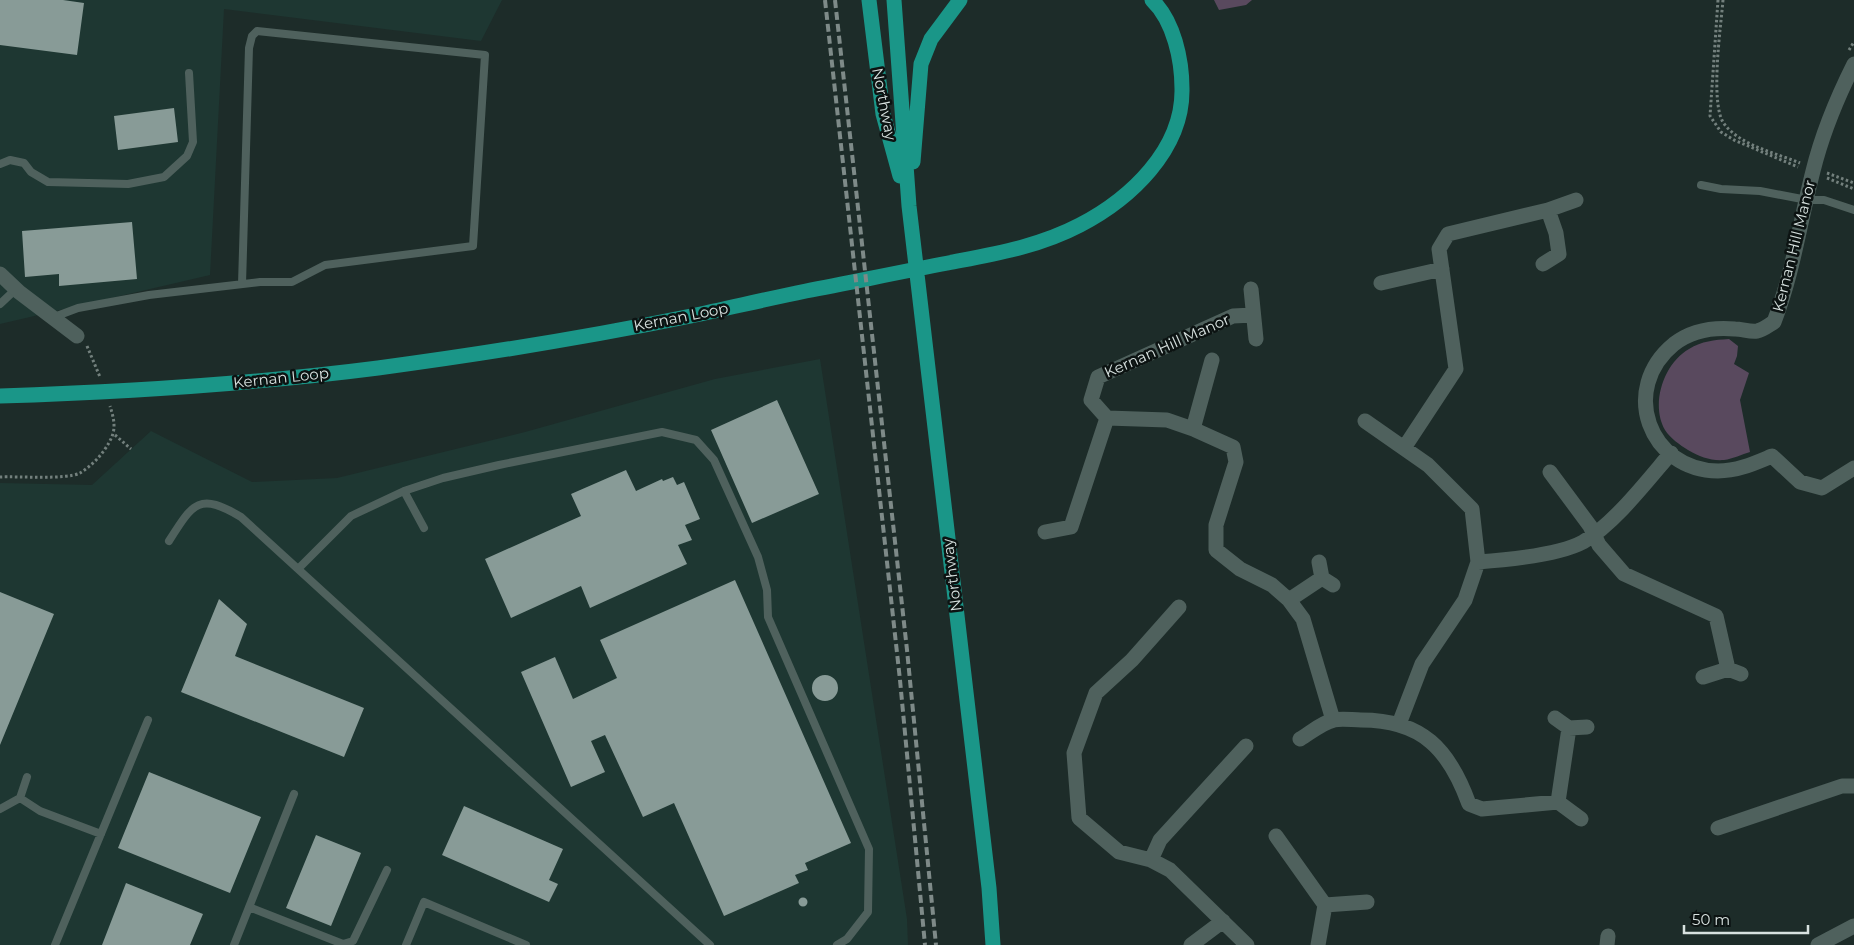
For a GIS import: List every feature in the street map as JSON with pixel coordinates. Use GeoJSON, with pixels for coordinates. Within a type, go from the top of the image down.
{"type":"FeatureCollection","features":[{"type":"Feature","properties":{"kind":"highway","name":"Northway"},"geometry":{"type":"LineString","coordinates":[[869,0],[883,114],[909,206]]}},
{"type":"Feature","properties":{"kind":"highway"},"geometry":{"type":"LineString","coordinates":[[885,0],[894,152]]}},
{"type":"Feature","properties":{"kind":"highway","name":"Northway"},"geometry":{"type":"LineString","coordinates":[[894,0],[909,206],[989,888],[993,945]]}},
{"type":"Feature","properties":{"kind":"highway"},"geometry":{"type":"LineString","coordinates":[[909,206],[921,64],[931,39],[960,0]]}},
{"type":"Feature","properties":{"kind":"highway","name":"Kernan Loop"},"geometry":{"type":"LineString","coordinates":[[0,396],[227,384],[388,366],[525,346],[690,316],[1028,247],[1080,225],[1122,200],[1155,165],[1174,134],[1182,102],[1182,71],[1173,36],[1158,6],[1152,0]]}},
{"type":"Feature","properties":{"kind":"street","name":"Kernan Hill Manor"},"geometry":{"type":"LineString","coordinates":[[1854,64],[1825,131],[1813,170],[1785,295],[1774,322],[1758,331],[1718,327],[1698,331],[1674,344],[1658,361],[1651,373],[1644,400],[1648,423],[1658,440],[1671,453],[1689,465],[1718,471],[1748,467],[1772,456],[1800,482],[1822,488],[1854,468]]}},
{"type":"Feature","properties":{"kind":"street"},"geometry":{"type":"LineString","coordinates":[[1404,448],[1456,369],[1439,249],[1448,234],[1548,210],[1576,200]]}},
{"type":"Feature","properties":{"kind":"street"},"geometry":{"type":"LineString","coordinates":[[1543,264],[1559,254],[1556,233],[1548,210]]}},
{"type":"Feature","properties":{"kind":"street"},"geometry":{"type":"LineString","coordinates":[[1381,283],[1442,269]]}},
{"type":"Feature","properties":{"kind":"street"},"geometry":{"type":"LineString","coordinates":[[0,274],[16,289],[77,336]]}},
{"type":"Feature","properties":{"kind":"street","name":"Kernan Hill Manor"},"geometry":{"type":"LineString","coordinates":[[1251,289],[1256,339]]}},
{"type":"Feature","properties":{"kind":"street","name":"Kernan Hill Manor"},"geometry":{"type":"LineString","coordinates":[[1107,418],[1091,400],[1098,377],[1233,316],[1254,315]]}},
{"type":"Feature","properties":{"kind":"street","name":"Kernan Hill Manor"},"geometry":{"type":"LineString","coordinates":[[1193,429],[1212,360]]}},
{"type":"Feature","properties":{"kind":"street"},"geometry":{"type":"LineString","coordinates":[[1045,532],[1071,527],[1107,418],[1167,420],[1193,429],[1232,447],[1236,462],[1216,525],[1216,550],[1240,569],[1272,585],[1289,600],[1303,619],[1333,720]]}},
{"type":"Feature","properties":{"kind":"street"},"geometry":{"type":"LineString","coordinates":[[1365,421],[1428,465],[1472,510],[1478,562],[1465,600],[1422,664],[1399,724]]}},
{"type":"Feature","properties":{"kind":"street"},"geometry":{"type":"LineString","coordinates":[[1478,562],[1557,551],[1581,543],[1594,534],[1634,497],[1671,453]]}},
{"type":"Feature","properties":{"kind":"street"},"geometry":{"type":"LineString","coordinates":[[1550,472],[1594,534],[1599,545],[1624,574],[1716,616],[1734,672],[1703,677]]}},
{"type":"Feature","properties":{"kind":"street"},"geometry":{"type":"LineString","coordinates":[[1289,600],[1328,581],[1319,562]]}},
{"type":"Feature","properties":{"kind":"street"},"geometry":{"type":"LineString","coordinates":[[1179,607],[1132,660],[1096,693],[1074,753],[1080,818],[1119,852],[1152,860],[1170,870],[1247,945]]}},
{"type":"Feature","properties":{"kind":"street"},"geometry":{"type":"LineString","coordinates":[[1555,718],[1569,728],[1587,727]]}},
{"type":"Feature","properties":{"kind":"street"},"geometry":{"type":"LineString","coordinates":[[1300,739],[1333,720],[1385,720],[1399,724],[1436,744],[1459,777],[1469,804],[1482,809],[1558,802],[1581,819]]}},
{"type":"Feature","properties":{"kind":"street"},"geometry":{"type":"LineString","coordinates":[[1558,802],[1569,728]]}},
{"type":"Feature","properties":{"kind":"street"},"geometry":{"type":"LineString","coordinates":[[1152,860],[1160,840],[1246,746]]}},
{"type":"Feature","properties":{"kind":"street"},"geometry":{"type":"LineString","coordinates":[[1718,828],[1842,786],[1854,786]]}},
{"type":"Feature","properties":{"kind":"street"},"geometry":{"type":"LineString","coordinates":[[1276,836],[1325,905],[1318,945]]}},
{"type":"Feature","properties":{"kind":"street"},"geometry":{"type":"LineString","coordinates":[[1325,905],[1367,902]]}},
{"type":"Feature","properties":{"kind":"street"},"geometry":{"type":"LineString","coordinates":[[1191,945],[1223,921]]}},
{"type":"Feature","properties":{"kind":"street"},"geometry":{"type":"LineString","coordinates":[[1818,945],[1854,926]]}},
{"type":"Feature","properties":{"kind":"lane"},"geometry":{"type":"LineString","coordinates":[[54,317],[78,308],[149,295],[242,284],[292,282],[325,265],[473,246],[485,55],[258,31],[252,36],[249,48],[242,284]]}},
{"type":"Feature","properties":{"kind":"lane"},"geometry":{"type":"LineString","coordinates":[[0,164],[10,160],[24,163],[31,172],[48,182],[128,184],[164,177],[187,156],[193,142],[190,73]]}},
{"type":"Feature","properties":{"kind":"lane"},"geometry":{"type":"LineString","coordinates":[[1701,185],[1721,189],[1760,191],[1807,200],[1824,200],[1854,210]]}},
{"type":"Feature","properties":{"kind":"lane"},"geometry":{"type":"LineString","coordinates":[[0,304],[16,289]]}},
{"type":"Feature","properties":{"kind":"lane"},"geometry":{"type":"LineString","coordinates":[[299,568],[351,516],[404,491],[443,478],[662,432],[696,440],[714,460],[758,556],[767,590],[768,617],[869,849],[868,912],[847,939],[837,945]]}},
{"type":"Feature","properties":{"kind":"lane"},"geometry":{"type":"LineString","coordinates":[[404,491],[424,528]]}},
{"type":"Feature","properties":{"kind":"lane"},"geometry":{"type":"LineString","coordinates":[[169,541],[188,511],[204,503],[222,506],[241,517],[710,945]]}},
{"type":"Feature","properties":{"kind":"lane"},"geometry":{"type":"LineString","coordinates":[[55,945],[148,720]]}},
{"type":"Feature","properties":{"kind":"lane"},"geometry":{"type":"LineString","coordinates":[[0,810],[20,798],[27,777]]}},
{"type":"Feature","properties":{"kind":"lane"},"geometry":{"type":"LineString","coordinates":[[234,945],[294,794]]}},
{"type":"Feature","properties":{"kind":"lane"},"geometry":{"type":"LineString","coordinates":[[20,798],[40,811],[101,834]]}},
{"type":"Feature","properties":{"kind":"lane"},"geometry":{"type":"LineString","coordinates":[[249,907],[343,944],[353,941],[387,870]]}},
{"type":"Feature","properties":{"kind":"lane"},"geometry":{"type":"LineString","coordinates":[[406,945],[424,902],[526,945]]}},
{"type":"Feature","properties":{"kind":"path"},"geometry":{"type":"LineString","coordinates":[[1718,0],[1710,116],[1721,132],[1734,140],[1802,168],[1813,170],[1821,176],[1854,189]]}},
{"type":"Feature","properties":{"kind":"path"},"geometry":{"type":"LineString","coordinates":[[1723,0],[1716,106],[1724,125],[1737,136],[1813,170],[1854,183]]}},
{"type":"Feature","properties":{"kind":"path"},"geometry":{"type":"LineString","coordinates":[[77,336],[90,350],[103,386]]}},
{"type":"Feature","properties":{"kind":"path"},"geometry":{"type":"LineString","coordinates":[[0,477],[58,476],[80,473],[100,458],[115,435],[116,422],[109,404]]}},
{"type":"Feature","properties":{"kind":"path"},"geometry":{"type":"LineString","coordinates":[[115,435],[131,449]]}},
{"type":"Feature","properties":{"kind":"shaded area"},"geometry":{"type":"Polygon","coordinates":[[[0,0],[502,0],[481,41],[224,9],[210,275],[0,324],[0,0]]]}},
{"type":"Feature","properties":{"kind":"shaded area"},"geometry":{"type":"Polygon","coordinates":[[[1214,0],[1252,0],[1246,5],[1219,10],[1214,0]]]}},
{"type":"Feature","properties":{"kind":"shaded area"},"geometry":{"type":"Polygon","coordinates":[[[1729,339],[1738,346],[1734,364],[1749,373],[1740,400],[1750,452],[1724,460],[1715,460],[1692,452],[1670,436],[1661,420],[1659,397],[1666,374],[1680,355],[1694,346],[1703,343],[1729,339]]]}},
{"type":"Feature","properties":{"kind":"shaded area"},"geometry":{"type":"Polygon","coordinates":[[[820,359],[907,919],[908,945],[0,945],[0,483],[92,485],[151,431],[252,482],[337,478],[525,432],[715,379],[820,359]]]}},
{"type":"Feature","properties":{"kind":"building"},"geometry":{"type":"Polygon","coordinates":[[[0,0],[63,0],[84,3],[77,55],[0,45],[0,0]]]}},
{"type":"Feature","properties":{"kind":"building"},"geometry":{"type":"Polygon","coordinates":[[[174,108],[178,142],[118,150],[114,116],[174,108]]]}},
{"type":"Feature","properties":{"kind":"building"},"geometry":{"type":"Polygon","coordinates":[[[132,222],[137,279],[59,286],[59,274],[25,277],[22,231],[132,222]]]}},
{"type":"Feature","properties":{"kind":"building"},"geometry":{"type":"Polygon","coordinates":[[[777,400],[819,494],[752,523],[711,430],[777,400]]]}},
{"type":"Feature","properties":{"kind":"building"},"geometry":{"type":"Polygon","coordinates":[[[626,470],[636,491],[662,479],[663,481],[673,477],[677,485],[684,482],[700,519],[685,525],[692,540],[678,545],[687,564],[590,608],[581,586],[511,618],[485,559],[581,516],[571,494],[626,470]]]}},
{"type":"Feature","properties":{"kind":"building"},"geometry":{"type":"Polygon","coordinates":[[[735,580],[851,843],[805,863],[808,870],[795,875],[799,883],[724,916],[674,803],[643,817],[605,735],[591,741],[605,772],[571,787],[521,672],[555,657],[573,699],[617,678],[600,640],[735,580]]]}},
{"type":"Feature","properties":{"kind":"building"},"geometry":{"type":"Polygon","coordinates":[[[0,592],[54,614],[0,745],[0,592]]]}},
{"type":"Feature","properties":{"kind":"building"},"geometry":{"type":"Polygon","coordinates":[[[219,599],[247,624],[235,656],[364,708],[344,757],[181,692],[219,599]]]}},
{"type":"Feature","properties":{"kind":"building"},"geometry":{"type":"Polygon","coordinates":[[[825,675],[834,679],[838,688],[834,697],[825,701],[816,697],[812,688],[816,679],[825,675]]]}},
{"type":"Feature","properties":{"kind":"building"},"geometry":{"type":"Polygon","coordinates":[[[149,772],[261,817],[230,893],[118,848],[149,772]]]}},
{"type":"Feature","properties":{"kind":"building"},"geometry":{"type":"Polygon","coordinates":[[[464,806],[563,849],[549,880],[558,884],[549,902],[442,855],[464,806]]]}},
{"type":"Feature","properties":{"kind":"building"},"geometry":{"type":"Polygon","coordinates":[[[316,835],[361,853],[331,926],[286,908],[316,835]]]}},
{"type":"Feature","properties":{"kind":"building"},"geometry":{"type":"Polygon","coordinates":[[[126,883],[203,914],[190,945],[102,945],[126,883]]]}},
{"type":"Feature","properties":{"kind":"building"},"geometry":{"type":"Polygon","coordinates":[[[803,897],[808,902],[803,907],[798,902],[803,897]]]}},
{"type":"Feature","properties":{"kind":"railway"},"geometry":{"type":"LineString","coordinates":[[825,0],[900,680],[925,945]]}},
{"type":"Feature","properties":{"kind":"railway"},"geometry":{"type":"LineString","coordinates":[[835,0],[907,650],[936,945]]}}]}
